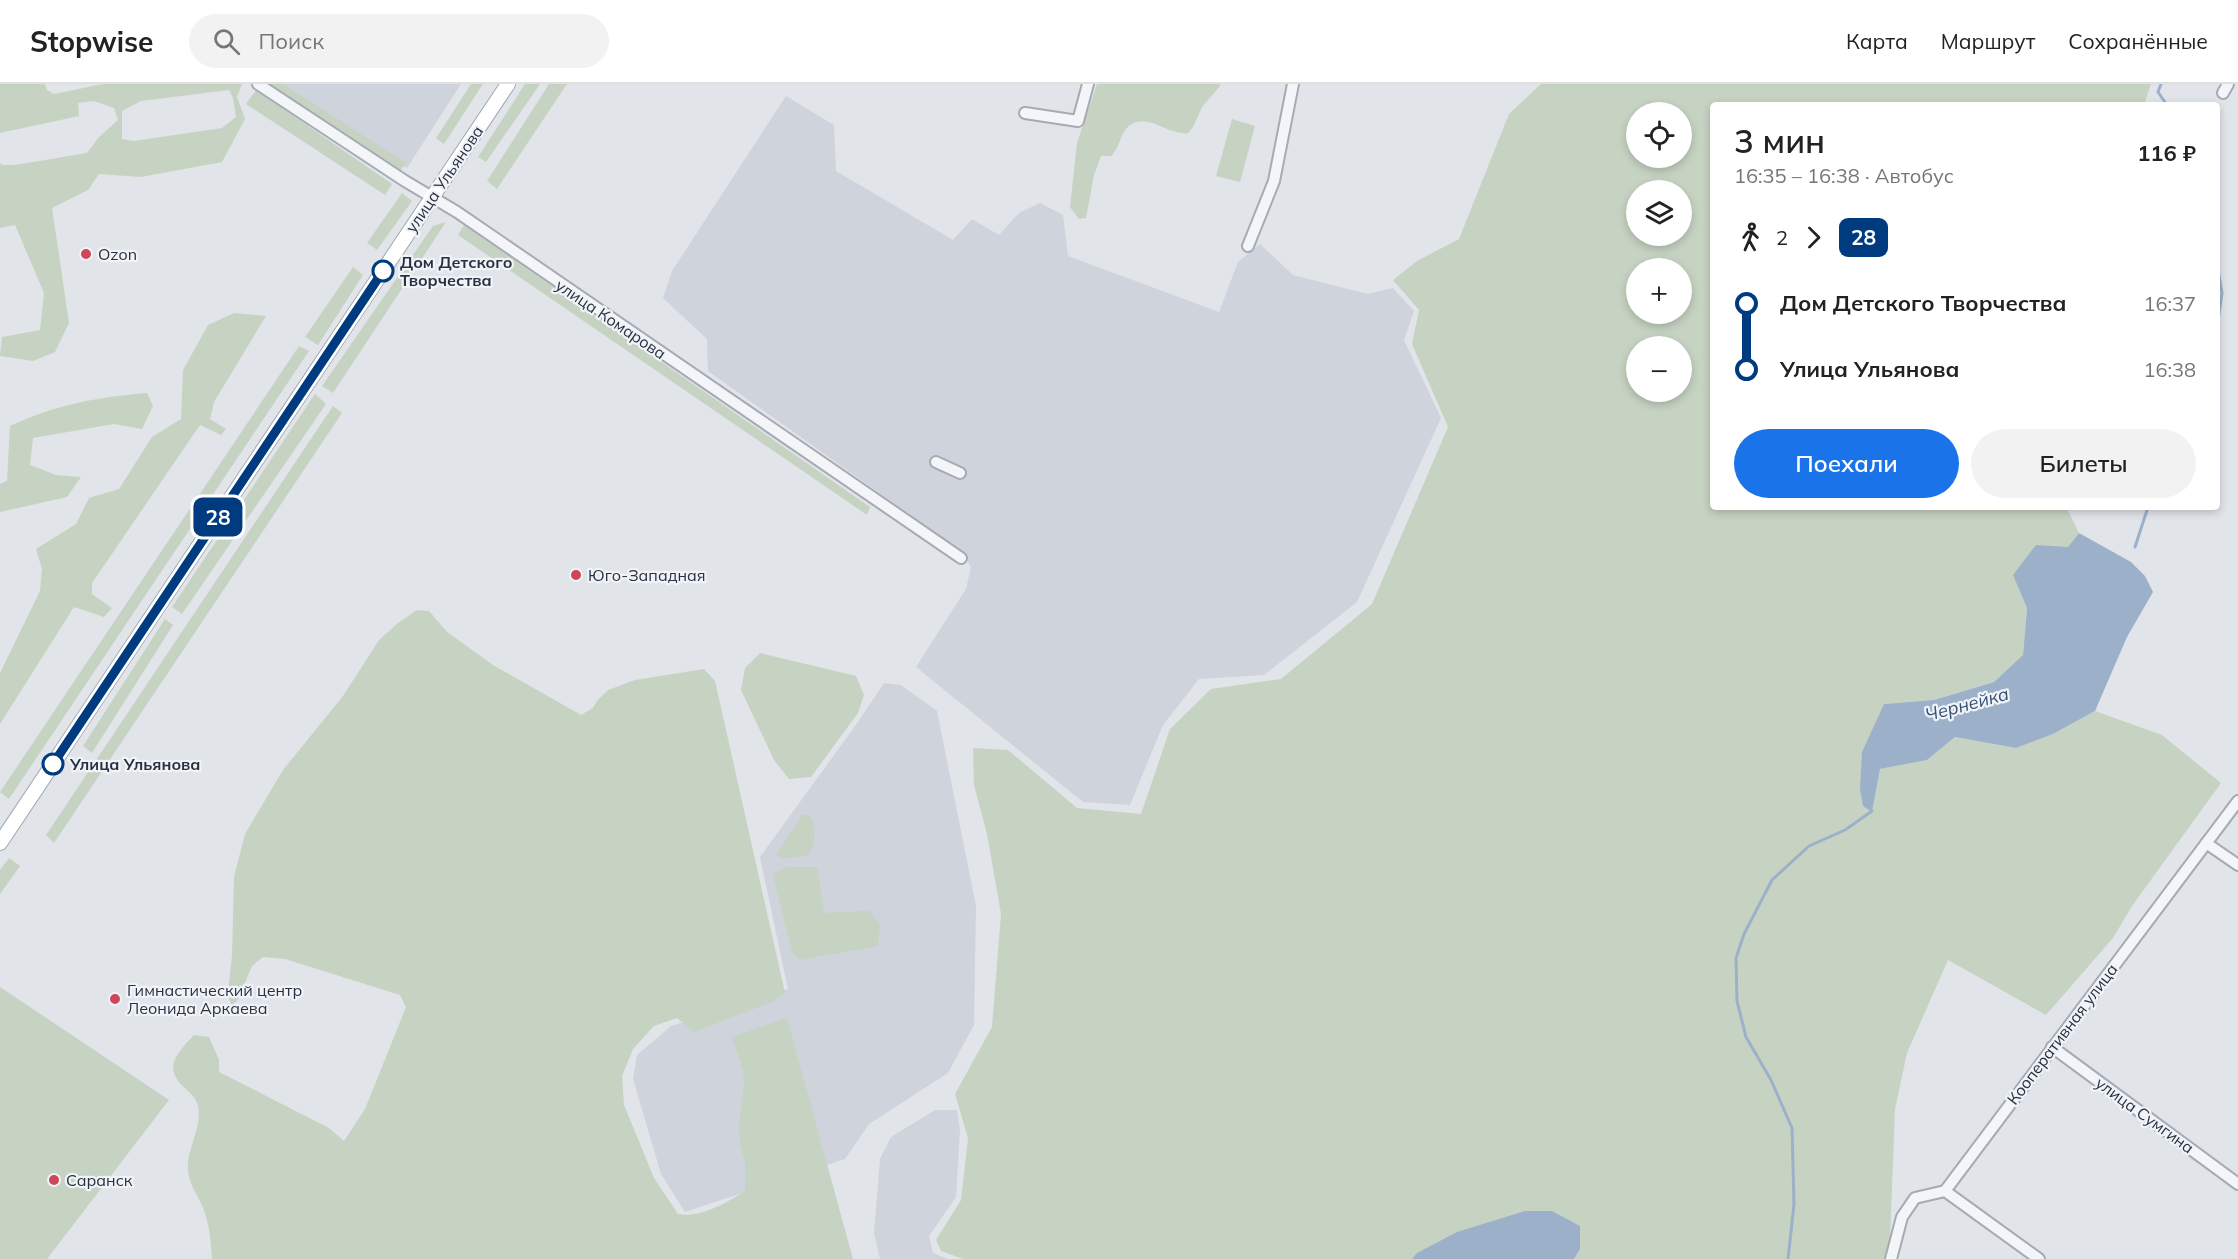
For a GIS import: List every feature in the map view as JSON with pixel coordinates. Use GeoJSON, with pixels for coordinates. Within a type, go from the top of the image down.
{"type":"FeatureCollection","features":[{"type":"Feature","properties":{"kind":"main road","name":"улица Ульянова"},"geometry":{"type":"LineString","coordinates":[[0,843],[5,825],[508,84]]}},
{"type":"Feature","properties":{"kind":"street","name":"улица Комарова"},"geometry":{"type":"LineString","coordinates":[[258,84],[432,197],[961,558]]}},
{"type":"Feature","properties":{"kind":"street"},"geometry":{"type":"LineString","coordinates":[[1025,112],[1078,121],[1088,84]]}},
{"type":"Feature","properties":{"kind":"street"},"geometry":{"type":"LineString","coordinates":[[1248,246],[1274,180],[1293,84]]}},
{"type":"Feature","properties":{"kind":"street"},"geometry":{"type":"LineString","coordinates":[[936,462],[960,473]]}},
{"type":"Feature","properties":{"kind":"street","name":"Кооперативная улица"},"geometry":{"type":"LineString","coordinates":[[1945,1191],[2238,801]]}},
{"type":"Feature","properties":{"kind":"street"},"geometry":{"type":"LineString","coordinates":[[2206,843],[2238,865]]}},
{"type":"Feature","properties":{"kind":"street","name":"улица Сумгина"},"geometry":{"type":"LineString","coordinates":[[2052,1047],[2238,1184]]}},
{"type":"Feature","properties":{"kind":"street"},"geometry":{"type":"LineString","coordinates":[[1890,1259],[1902,1217],[1915,1198],[1945,1191],[2039,1259]]}},
{"type":"Feature","properties":{"kind":"shaded area"},"geometry":{"type":"Polygon","coordinates":[[[279,84],[461,84],[407,168],[279,84]]]}},
{"type":"Feature","properties":{"kind":"shaded area"},"geometry":{"type":"Polygon","coordinates":[[[786,96],[834,125],[836,171],[953,240],[972,219],[999,235],[1019,213],[1040,203],[1063,215],[1068,256],[1219,312],[1238,262],[1260,244],[1293,275],[1368,294],[1393,288],[1414,311],[1404,340],[1441,418],[1357,602],[1264,675],[1199,679],[1163,725],[1130,805],[1083,802],[916,667],[966,589],[971,567],[962,552],[708,371],[707,339],[663,298],[672,271],[786,96]]]}},
{"type":"Feature","properties":{"kind":"shaded area"},"geometry":{"type":"Polygon","coordinates":[[[884,683],[901,685],[937,711],[976,906],[974,1025],[948,1073],[869,1124],[845,1159],[685,1212],[661,1174],[633,1079],[637,1055],[671,1026],[788,989],[760,857],[884,683]]]}},
{"type":"Feature","properties":{"kind":"shaded area"},"geometry":{"type":"Polygon","coordinates":[[[935,1110],[957,1110],[960,1130],[956,1197],[929,1236],[933,1253],[948,1259],[880,1259],[874,1233],[880,1159],[891,1137],[935,1110]]]}},
{"type":"Feature","properties":{"kind":"green space"},"geometry":{"type":"Polygon","coordinates":[[[0,84],[45,84],[47,90],[54,94],[103,84],[242,84],[237,97],[245,119],[222,162],[141,177],[99,174],[88,190],[52,208],[69,323],[55,352],[33,361],[0,356],[2,337],[40,330],[44,293],[15,225],[0,228],[0,163],[15,165],[87,153],[99,137],[118,120],[114,108],[94,101],[78,103],[79,116],[0,133],[0,84]],[[229,90],[141,101],[122,111],[122,139],[134,141],[222,128],[236,117],[233,98],[229,90]]]}},
{"type":"Feature","properties":{"kind":"green space"},"geometry":{"type":"Polygon","coordinates":[[[266,84],[283,84],[406,163],[399,172],[266,84]]]}},
{"type":"Feature","properties":{"kind":"green space"},"geometry":{"type":"Polygon","coordinates":[[[471,84],[483,84],[444,144],[436,138],[471,84]]]}},
{"type":"Feature","properties":{"kind":"green space"},"geometry":{"type":"Polygon","coordinates":[[[525,84],[540,84],[486,162],[478,157],[525,84]]]}},
{"type":"Feature","properties":{"kind":"green space"},"geometry":{"type":"Polygon","coordinates":[[[549,84],[567,84],[497,189],[487,181],[549,84]]]}},
{"type":"Feature","properties":{"kind":"green space"},"geometry":{"type":"Polygon","coordinates":[[[1097,84],[1220,84],[1220,86],[1202,107],[1188,133],[1145,122],[1128,127],[1111,156],[1101,156],[1094,175],[1086,218],[1079,219],[1070,207],[1077,143],[1097,84]]]}},
{"type":"Feature","properties":{"kind":"green space"},"geometry":{"type":"Polygon","coordinates":[[[1541,84],[2151,84],[2145,102],[1710,102],[1710,510],[2068,510],[2079,533],[2068,547],[2013,574],[2027,608],[2023,656],[1994,682],[1934,700],[1884,704],[1863,806],[1872,812],[1880,769],[1927,760],[1955,737],[2016,748],[2053,734],[2095,711],[2162,735],[2221,783],[2132,906],[2113,938],[2046,1015],[1948,960],[1907,1053],[1895,1109],[1890,1241],[1886,1259],[963,1259],[941,1251],[936,1240],[961,1200],[968,1138],[955,1094],[992,1027],[1001,914],[987,834],[974,785],[973,748],[1008,750],[1077,808],[1141,814],[1170,729],[1211,689],[1281,679],[1372,604],[1448,427],[1412,344],[1419,310],[1393,280],[1417,261],[1459,239],[1509,114],[1541,84]]]}},
{"type":"Feature","properties":{"kind":"green space"},"geometry":{"type":"Polygon","coordinates":[[[256,90],[392,184],[385,195],[246,104],[256,90]]]}},
{"type":"Feature","properties":{"kind":"green space"},"geometry":{"type":"Polygon","coordinates":[[[1232,119],[1255,126],[1240,182],[1216,176],[1232,119]]]}},
{"type":"Feature","properties":{"kind":"green space"},"geometry":{"type":"Polygon","coordinates":[[[402,193],[412,201],[377,250],[367,243],[402,193]]]}},
{"type":"Feature","properties":{"kind":"green space"},"geometry":{"type":"Polygon","coordinates":[[[446,222],[333,393],[322,386],[433,226],[446,222]]]}},
{"type":"Feature","properties":{"kind":"green space"},"geometry":{"type":"Polygon","coordinates":[[[464,225],[870,507],[867,515],[458,235],[464,225]]]}},
{"type":"Feature","properties":{"kind":"green space"},"geometry":{"type":"Polygon","coordinates":[[[353,267],[363,275],[318,345],[305,337],[353,267]]]}},
{"type":"Feature","properties":{"kind":"green space"},"geometry":{"type":"Polygon","coordinates":[[[234,313],[266,316],[214,402],[210,419],[226,429],[221,435],[200,425],[92,583],[92,594],[112,608],[104,617],[74,607],[0,724],[0,673],[40,591],[42,569],[36,549],[76,524],[89,498],[119,489],[152,437],[181,419],[183,370],[208,325],[234,313]]]}},
{"type":"Feature","properties":{"kind":"green space"},"geometry":{"type":"Polygon","coordinates":[[[299,346],[309,351],[9,799],[0,792],[299,346]]]}},
{"type":"Feature","properties":{"kind":"green space"},"geometry":{"type":"Polygon","coordinates":[[[147,393],[153,406],[142,429],[114,424],[33,438],[30,465],[56,475],[81,477],[67,497],[0,512],[0,484],[7,481],[10,426],[77,403],[147,393]]]}},
{"type":"Feature","properties":{"kind":"green space"},"geometry":{"type":"Polygon","coordinates":[[[315,394],[326,404],[182,614],[172,607],[315,394]]]}},
{"type":"Feature","properties":{"kind":"green space"},"geometry":{"type":"Polygon","coordinates":[[[333,406],[342,413],[54,843],[46,835],[333,406]]]}},
{"type":"Feature","properties":{"kind":"green space"},"geometry":{"type":"Polygon","coordinates":[[[417,610],[429,611],[447,632],[493,665],[581,715],[593,708],[608,690],[635,680],[704,669],[715,681],[785,993],[774,1001],[694,1032],[677,1018],[654,1026],[633,1049],[622,1076],[624,1105],[654,1178],[678,1214],[704,1212],[730,1200],[745,1191],[745,1161],[740,1146],[739,1123],[744,1083],[743,1070],[732,1037],[787,1018],[853,1259],[212,1259],[207,1219],[190,1181],[188,1170],[189,1154],[198,1122],[198,1106],[193,1096],[178,1081],[173,1067],[182,1048],[194,1035],[209,1037],[219,1060],[219,1072],[329,1128],[344,1141],[365,1109],[406,1007],[400,995],[285,959],[263,957],[252,966],[237,1001],[231,1006],[228,992],[232,956],[234,877],[245,834],[283,770],[343,696],[379,640],[417,610]]]}},
{"type":"Feature","properties":{"kind":"green space"},"geometry":{"type":"Polygon","coordinates":[[[165,619],[173,625],[92,753],[83,746],[165,619]]]}},
{"type":"Feature","properties":{"kind":"green space"},"geometry":{"type":"Polygon","coordinates":[[[760,653],[856,676],[864,695],[858,713],[811,777],[789,779],[774,760],[741,690],[745,668],[760,653]]]}},
{"type":"Feature","properties":{"kind":"green space"},"geometry":{"type":"Polygon","coordinates":[[[802,815],[810,815],[814,831],[813,845],[808,856],[783,858],[776,855],[802,815]]]}},
{"type":"Feature","properties":{"kind":"green space"},"geometry":{"type":"Polygon","coordinates":[[[9,858],[20,866],[0,894],[0,870],[9,858]]]}},
{"type":"Feature","properties":{"kind":"green space"},"geometry":{"type":"Polygon","coordinates":[[[787,867],[817,867],[824,913],[869,911],[880,924],[878,946],[800,960],[792,952],[773,874],[787,867]]]}},
{"type":"Feature","properties":{"kind":"green space","name":"Саранск"},"geometry":{"type":"Polygon","coordinates":[[[0,987],[169,1100],[47,1259],[0,1259],[0,987]]]}},
{"type":"Feature","properties":{"kind":"water","name":"Чернейка"},"geometry":{"type":"Polygon","coordinates":[[[2079,533],[2131,562],[2145,576],[2153,592],[2127,637],[2095,711],[2053,734],[2016,748],[1955,737],[1927,760],[1880,769],[1872,812],[1863,806],[1860,789],[1862,752],[1884,704],[1934,700],[1994,682],[2023,655],[2027,608],[2013,575],[2036,545],[2068,547],[2079,533]]]}},
{"type":"Feature","properties":{"kind":"water"},"geometry":{"type":"Polygon","coordinates":[[[1525,1211],[1552,1211],[1580,1226],[1580,1249],[1574,1259],[1412,1259],[1417,1253],[1457,1232],[1525,1211]]]}},
{"type":"Feature","properties":{"kind":"waterway"},"geometry":{"type":"LineString","coordinates":[[2161,84],[2158,92],[2165,102]]}},
{"type":"Feature","properties":{"kind":"waterway"},"geometry":{"type":"LineString","coordinates":[[2220,281],[2222,293],[2220,307]]}},
{"type":"Feature","properties":{"kind":"waterway"},"geometry":{"type":"LineString","coordinates":[[2135,547],[2147,510]]}},
{"type":"Feature","properties":{"kind":"waterway"},"geometry":{"type":"LineString","coordinates":[[1788,1259],[1794,1204],[1792,1128],[1771,1080],[1746,1037],[1737,1001],[1736,958],[1744,934],[1772,880],[1809,846],[1845,830],[1872,811]]}},
{"type":"Feature","properties":{"kind":"bus line","name":"28"},"geometry":{"type":"LineString","coordinates":[[53,764],[383,271]]}},
{"type":"Feature","properties":{"kind":"place","name":"Ozon"},"geometry":{"type":"Point","coordinates":[86,254]}},
{"type":"Feature","properties":{"kind":"place","name":"Дом Детского Творчества"},"geometry":{"type":"Point","coordinates":[383,271]}},
{"type":"Feature","properties":{"kind":"place","name":"Юго-Западная"},"geometry":{"type":"Point","coordinates":[576,575]}},
{"type":"Feature","properties":{"kind":"place","name":"Улица Ульянова"},"geometry":{"type":"Point","coordinates":[53,764]}},
{"type":"Feature","properties":{"kind":"place","name":"Гимнастический центр Леонида Аркаева"},"geometry":{"type":"Point","coordinates":[115,999]}},
{"type":"Feature","properties":{"kind":"place","name":"Саранск"},"geometry":{"type":"Point","coordinates":[54,1180]}}]}
